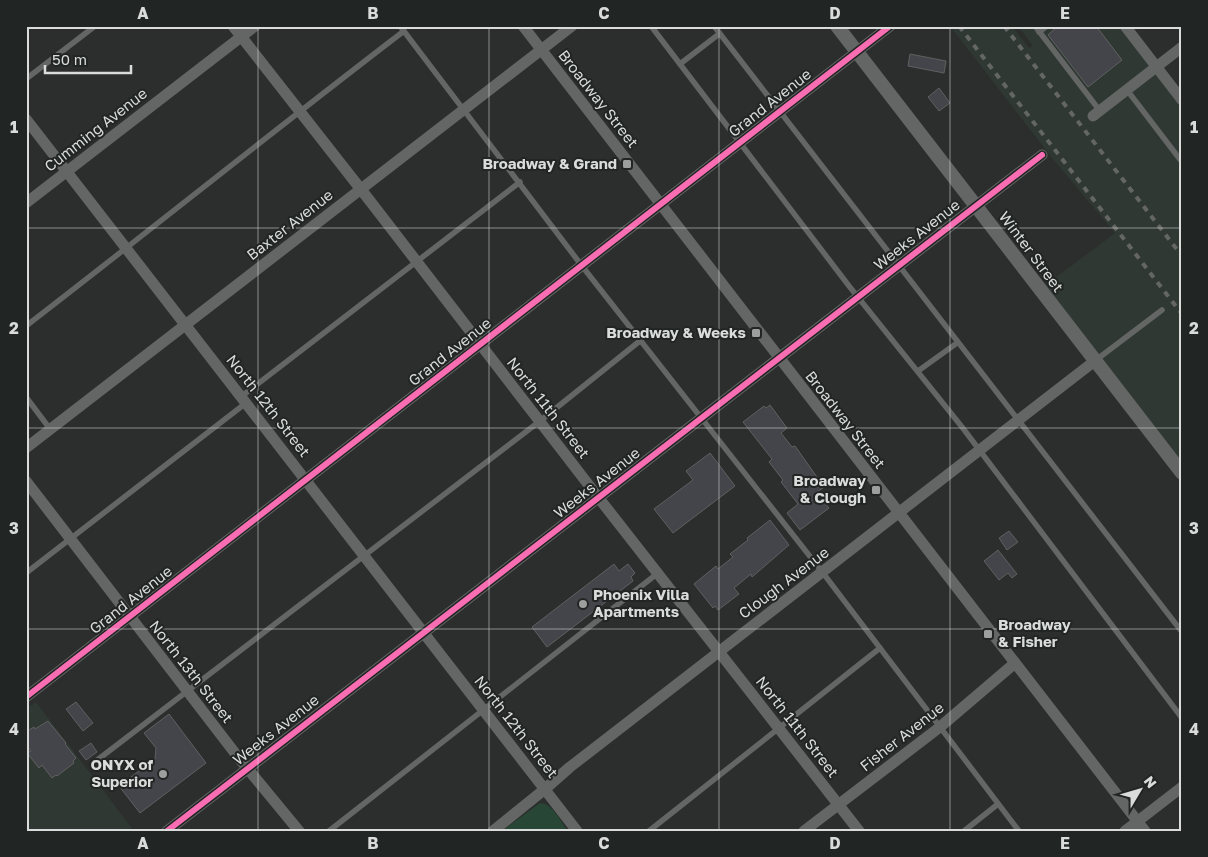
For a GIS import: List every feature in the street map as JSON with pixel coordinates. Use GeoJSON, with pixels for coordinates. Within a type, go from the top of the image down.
{"type":"FeatureCollection","features":[{"type":"Feature","properties":{"kind":"street","name":"North 11th Street"},"geometry":{"type":"LineString","coordinates":[[233,26],[859,831]]}},
{"type":"Feature","properties":{"kind":"street","name":"Cumming Avenue"},"geometry":{"type":"LineString","coordinates":[[26,203],[255,26]]}},
{"type":"Feature","properties":{"kind":"street","name":"Broadway Street"},"geometry":{"type":"LineString","coordinates":[[523,26],[1141,826]]}},
{"type":"Feature","properties":{"kind":"street","name":"Baxter Avenue"},"geometry":{"type":"LineString","coordinates":[[26,448],[572,26]]}},
{"type":"Feature","properties":{"kind":"street","name":"Winter Street"},"geometry":{"type":"LineString","coordinates":[[837,26],[1182,473]]}},
{"type":"Feature","properties":{"kind":"street","name":"Grand Avenue"},"geometry":{"type":"LineString","coordinates":[[26,697],[890,26]]}},
{"type":"Feature","properties":{"kind":"street"},"geometry":{"type":"LineString","coordinates":[[1125,26],[1182,100]]}},
{"type":"Feature","properties":{"kind":"street"},"geometry":{"type":"LineString","coordinates":[[1096,113],[1182,47]]}},
{"type":"Feature","properties":{"kind":"street","name":"North 12th Street"},"geometry":{"type":"LineString","coordinates":[[26,119],[577,831]]}},
{"type":"Feature","properties":{"kind":"street","name":"Weeks Avenue"},"geometry":{"type":"LineString","coordinates":[[167,831],[1042,155]]}},
{"type":"Feature","properties":{"kind":"street","name":"Clough Avenue"},"geometry":{"type":"LineString","coordinates":[[493,831],[545,790],[570,767],[1096,360]]}},
{"type":"Feature","properties":{"kind":"street","name":"North 13th Street"},"geometry":{"type":"LineString","coordinates":[[26,481],[247,768],[299,831]]}},
{"type":"Feature","properties":{"kind":"street","name":"Fisher Avenue"},"geometry":{"type":"LineString","coordinates":[[804,831],[940,727],[1015,663]]}},
{"type":"Feature","properties":{"kind":"street"},"geometry":{"type":"LineString","coordinates":[[1125,831],[1141,826],[1182,787]]}},
{"type":"Feature","properties":{"kind":"lane"},"geometry":{"type":"LineString","coordinates":[[26,79],[95,26]]}},
{"type":"Feature","properties":{"kind":"lane"},"geometry":{"type":"LineString","coordinates":[[651,26],[858,297],[979,450],[1182,718]]}},
{"type":"Feature","properties":{"kind":"lane"},"geometry":{"type":"LineString","coordinates":[[714,26],[1182,632]]}},
{"type":"Feature","properties":{"kind":"lane"},"geometry":{"type":"LineString","coordinates":[[1035,26],[1096,113]]}},
{"type":"Feature","properties":{"kind":"lane"},"geometry":{"type":"LineString","coordinates":[[1039,32],[1047,26]]}},
{"type":"Feature","properties":{"kind":"lane"},"geometry":{"type":"LineString","coordinates":[[26,326],[126,249],[402,29],[465,109],[582,266],[642,340],[823,573],[1019,831]]}},
{"type":"Feature","properties":{"kind":"lane"},"geometry":{"type":"LineString","coordinates":[[680,64],[720,34]]}},
{"type":"Feature","properties":{"kind":"lane"},"geometry":{"type":"LineString","coordinates":[[1127,90],[1182,162]]}},
{"type":"Feature","properties":{"kind":"lane"},"geometry":{"type":"LineString","coordinates":[[26,573],[417,261],[520,182]]}},
{"type":"Feature","properties":{"kind":"lane"},"geometry":{"type":"LineString","coordinates":[[1096,360],[1162,310]]}},
{"type":"Feature","properties":{"kind":"lane"},"geometry":{"type":"LineString","coordinates":[[96,761],[540,421],[642,340]]}},
{"type":"Feature","properties":{"kind":"lane"},"geometry":{"type":"LineString","coordinates":[[918,371],[957,343]]}},
{"type":"Feature","properties":{"kind":"lane"},"geometry":{"type":"LineString","coordinates":[[26,397],[50,429]]}},
{"type":"Feature","properties":{"kind":"lane"},"geometry":{"type":"LineString","coordinates":[[329,831],[658,574]]}},
{"type":"Feature","properties":{"kind":"lane"},"geometry":{"type":"LineString","coordinates":[[649,831],[880,648]]}},
{"type":"Feature","properties":{"kind":"lane"},"geometry":{"type":"LineString","coordinates":[[964,831],[998,804]]}},
{"type":"Feature","properties":{"kind":"shaded area"},"geometry":{"type":"Polygon","coordinates":[[[950,26],[1012,26],[1029,48],[1033,46],[1018,26],[1125,26],[1182,100],[1182,473],[1039,290],[1115,233],[1052,158],[950,26]]]}},
{"type":"Feature","properties":{"kind":"shaded area"},"geometry":{"type":"Polygon","coordinates":[[[36,702],[134,831],[26,831],[26,709],[36,702]]]}},
{"type":"Feature","properties":{"kind":"green space"},"geometry":{"type":"Polygon","coordinates":[[[540,803],[552,809],[568,831],[502,831],[540,803]]]}},
{"type":"Feature","properties":{"kind":"building"},"geometry":{"type":"Polygon","coordinates":[[[1058,26],[1096,26],[1122,60],[1088,87],[1048,35],[1058,26]]]}},
{"type":"Feature","properties":{"kind":"building"},"geometry":{"type":"Polygon","coordinates":[[[910,54],[946,61],[944,73],[908,66],[910,54]]]}},
{"type":"Feature","properties":{"kind":"building"},"geometry":{"type":"Polygon","coordinates":[[[939,88],[950,103],[939,111],[928,97],[939,88]]]}},
{"type":"Feature","properties":{"kind":"building"},"geometry":{"type":"Polygon","coordinates":[[[770,405],[787,428],[781,433],[792,447],[795,446],[824,487],[816,493],[829,508],[800,530],[787,513],[798,504],[769,462],[772,459],[743,422],[764,406],[766,408],[770,405]]]}},
{"type":"Feature","properties":{"kind":"building"},"geometry":{"type":"Polygon","coordinates":[[[710,453],[735,486],[673,533],[654,509],[693,480],[686,471],[710,453]]]}},
{"type":"Feature","properties":{"kind":"building"},"geometry":{"type":"Polygon","coordinates":[[[770,520],[789,545],[752,577],[751,574],[734,588],[739,594],[718,610],[715,606],[713,608],[694,584],[716,566],[718,569],[733,557],[730,554],[770,520]]]}},
{"type":"Feature","properties":{"kind":"building"},"geometry":{"type":"Polygon","coordinates":[[[1009,531],[1018,542],[1007,550],[999,538],[1009,531]]]}},
{"type":"Feature","properties":{"kind":"building"},"geometry":{"type":"Polygon","coordinates":[[[998,550],[1017,574],[1012,578],[1008,573],[999,580],[984,561],[998,550]]]}},
{"type":"Feature","properties":{"kind":"building","name":"Phoenix Villa Apartments"},"geometry":{"type":"Polygon","coordinates":[[[614,564],[619,571],[628,564],[635,573],[631,577],[633,581],[547,647],[532,627],[614,564]]]}},
{"type":"Feature","properties":{"kind":"building"},"geometry":{"type":"Polygon","coordinates":[[[76,702],[93,723],[83,731],[66,709],[76,702]]]}},
{"type":"Feature","properties":{"kind":"building","name":"ONYX of Superior"},"geometry":{"type":"Polygon","coordinates":[[[169,714],[206,763],[140,813],[119,786],[155,759],[156,748],[144,733],[169,714]]]}},
{"type":"Feature","properties":{"kind":"building"},"geometry":{"type":"Polygon","coordinates":[[[48,721],[76,758],[73,761],[74,763],[52,778],[42,765],[39,768],[27,753],[31,751],[26,744],[26,732],[48,721]]]}},
{"type":"Feature","properties":{"kind":"building"},"geometry":{"type":"Polygon","coordinates":[[[91,743],[97,752],[86,760],[79,751],[91,743]]]}},
{"type":"Feature","properties":{"kind":"railway"},"geometry":{"type":"LineString","coordinates":[[959,26],[1182,314]]}},
{"type":"Feature","properties":{"kind":"railway"},"geometry":{"type":"LineString","coordinates":[[1004,26],[1182,256]]}},
{"type":"Feature","properties":{"kind":"cycle path"},"geometry":{"type":"LineString","coordinates":[[26,697],[890,26]]}},
{"type":"Feature","properties":{"kind":"cycle path"},"geometry":{"type":"LineString","coordinates":[[167,831],[1042,155]]}},
{"type":"Feature","properties":{"kind":"place","name":"Broadway & Grand"},"geometry":{"type":"Point","coordinates":[627,164]}},
{"type":"Feature","properties":{"kind":"place","name":"Broadway & Weeks"},"geometry":{"type":"Point","coordinates":[756,333]}},
{"type":"Feature","properties":{"kind":"place","name":"Broadway & Clough"},"geometry":{"type":"Point","coordinates":[876,490]}},
{"type":"Feature","properties":{"kind":"place","name":"Phoenix Villa Apartments"},"geometry":{"type":"Point","coordinates":[583,604]}},
{"type":"Feature","properties":{"kind":"place","name":"Broadway & Fisher"},"geometry":{"type":"Point","coordinates":[988,634]}},
{"type":"Feature","properties":{"kind":"place","name":"ONYX of Superior"},"geometry":{"type":"Point","coordinates":[163,774]}}]}
